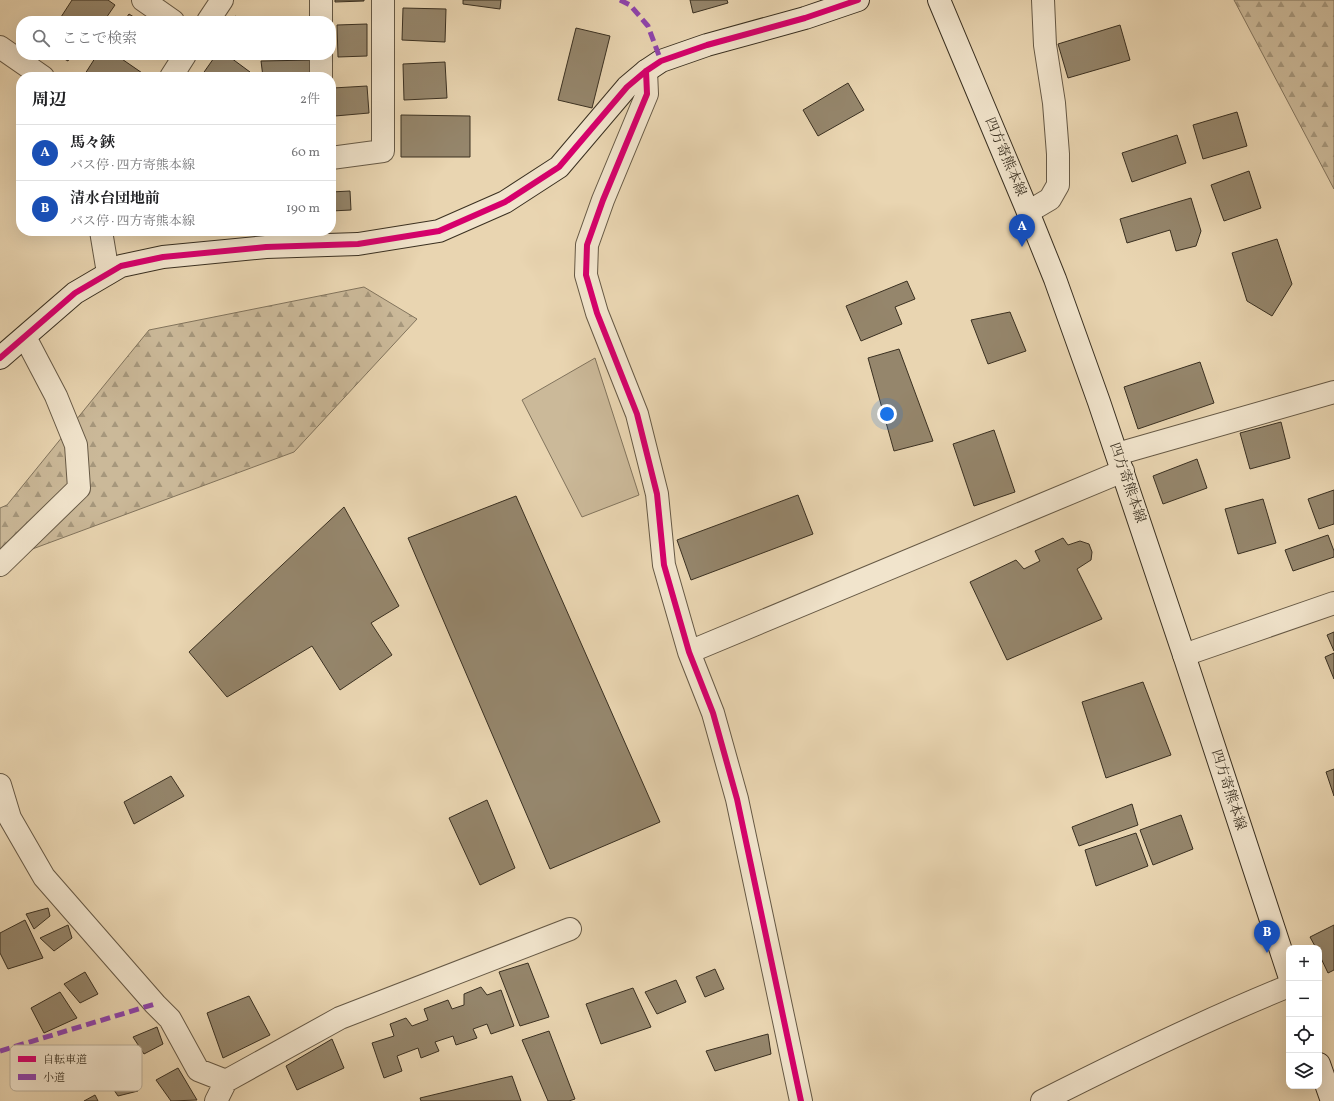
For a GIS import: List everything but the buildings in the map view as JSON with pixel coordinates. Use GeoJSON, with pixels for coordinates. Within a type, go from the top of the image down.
{"type":"FeatureCollection","features":[{"type":"Feature","properties":{"kind":"street"},"geometry":{"type":"LineString","coordinates":[[143,0],[166,16]]}},
{"type":"Feature","properties":{"kind":"street"},"geometry":{"type":"LineString","coordinates":[[211,16],[222,0]]}},
{"type":"Feature","properties":{"kind":"street"},"geometry":{"type":"LineString","coordinates":[[321,0],[321,16]]}},
{"type":"Feature","properties":{"kind":"street"},"geometry":{"type":"LineString","coordinates":[[336,157],[383,151],[383,0]]}},
{"type":"Feature","properties":{"kind":"street"},"geometry":{"type":"LineString","coordinates":[[0,358],[75,293],[121,266],[163,257],[266,247],[358,244],[439,231],[506,202],[559,167],[627,87],[646,70],[661,61],[707,45],[805,18],[858,0]]}},
{"type":"Feature","properties":{"kind":"street","name":"四方寄熊本線"},"geometry":{"type":"LineString","coordinates":[[939,0],[1028,212],[1057,286],[1120,463],[1286,965]]}},
{"type":"Feature","properties":{"kind":"street"},"geometry":{"type":"LineString","coordinates":[[1028,212],[1050,199],[1058,184],[1058,154],[1054,103],[1045,45],[1043,0]]}},
{"type":"Feature","properties":{"kind":"street"},"geometry":{"type":"LineString","coordinates":[[0,47],[16,58]]}},
{"type":"Feature","properties":{"kind":"street"},"geometry":{"type":"LineString","coordinates":[[19,60],[36,72]]}},
{"type":"Feature","properties":{"kind":"street"},"geometry":{"type":"LineString","coordinates":[[174,72],[183,60]]}},
{"type":"Feature","properties":{"kind":"street"},"geometry":{"type":"LineString","coordinates":[[321,60],[321,72]]}},
{"type":"Feature","properties":{"kind":"street"},"geometry":{"type":"LineString","coordinates":[[646,70],[647,94],[603,200],[587,245],[586,275],[597,313],[637,414],[657,494],[664,565],[689,652],[713,713],[736,799],[801,1101]]}},
{"type":"Feature","properties":{"kind":"street"},"geometry":{"type":"LineString","coordinates":[[102,236],[108,273]]}},
{"type":"Feature","properties":{"kind":"street"},"geometry":{"type":"LineString","coordinates":[[0,565],[79,488],[76,444],[56,396],[25,337]]}},
{"type":"Feature","properties":{"kind":"street"},"geometry":{"type":"LineString","coordinates":[[689,652],[1120,463],[1334,392]]}},
{"type":"Feature","properties":{"kind":"street"},"geometry":{"type":"LineString","coordinates":[[1184,655],[1334,603]]}},
{"type":"Feature","properties":{"kind":"street"},"geometry":{"type":"LineString","coordinates":[[0,785],[10,818],[44,877],[154,1004],[170,1019],[198,1070],[226,1081]]}},
{"type":"Feature","properties":{"kind":"street"},"geometry":{"type":"LineString","coordinates":[[216,1101],[226,1081],[340,1018],[570,929]]}},
{"type":"Feature","properties":{"kind":"street"},"geometry":{"type":"LineString","coordinates":[[1042,1101],[1130,1056],[1244,1004],[1286,987]]}},
{"type":"Feature","properties":{"kind":"street"},"geometry":{"type":"LineString","coordinates":[[1322,1073],[1332,1101]]}},
{"type":"Feature","properties":{"kind":"green space"},"geometry":{"type":"Polygon","coordinates":[[[1234,0],[1334,0],[1334,189],[1234,0]]]}},
{"type":"Feature","properties":{"kind":"green space"},"geometry":{"type":"Polygon","coordinates":[[[364,287],[417,319],[294,452],[0,561],[0,508],[7,505],[149,330],[364,287]]]}},
{"type":"Feature","properties":{"kind":"green space"},"geometry":{"type":"Polygon","coordinates":[[[595,358],[639,495],[582,517],[522,400],[595,358]]]}},
{"type":"Feature","properties":{"kind":"marked path"},"geometry":{"type":"LineString","coordinates":[[620,0],[630,5],[648,26],[661,61]]}},
{"type":"Feature","properties":{"kind":"marked path"},"geometry":{"type":"LineString","coordinates":[[20,1045],[155,1004]]}},
{"type":"Feature","properties":{"kind":"marked path"},"geometry":{"type":"LineString","coordinates":[[0,1051],[10,1048]]}},
{"type":"Feature","properties":{"kind":"cycle path"},"geometry":{"type":"LineString","coordinates":[[0,358],[75,293],[121,266],[163,257],[266,247],[358,244],[439,231],[505,202],[559,167],[627,87],[661,61],[707,45],[805,18],[858,0]]}},
{"type":"Feature","properties":{"kind":"cycle path"},"geometry":{"type":"LineString","coordinates":[[646,71],[647,94],[603,200],[587,245],[586,275],[597,313],[637,414],[657,494],[664,565],[689,652],[713,713],[737,799],[801,1101]]}},
{"type":"Feature","properties":{"kind":"place","name":"馬々鋏"},"geometry":{"type":"Point","coordinates":[1022,247]}},
{"type":"Feature","properties":{"kind":"place","name":"清水台団地前"},"geometry":{"type":"Point","coordinates":[1267,953]}}]}
